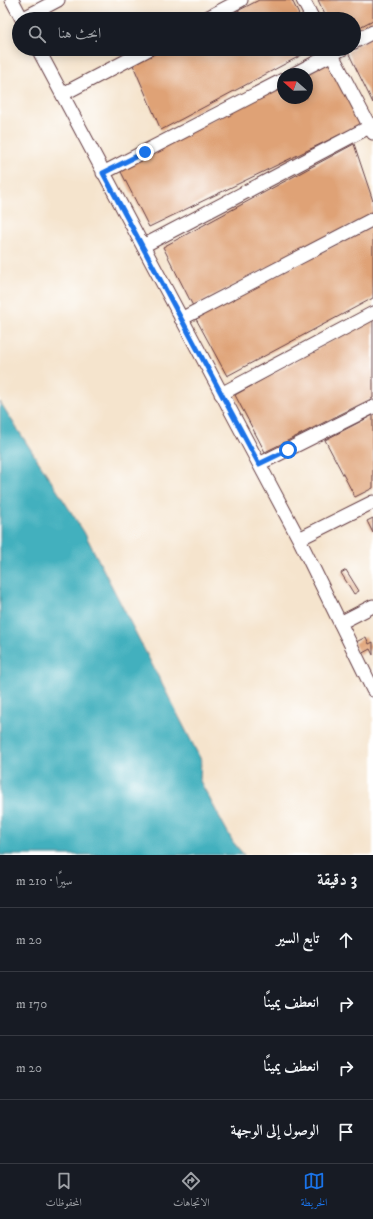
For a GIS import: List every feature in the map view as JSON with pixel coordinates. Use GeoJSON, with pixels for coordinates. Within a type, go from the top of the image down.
{"type":"FeatureCollection","features":[{"type":"Feature","properties":{"kind":"street"},"geometry":{"type":"LineString","coordinates":[[12,0],[18,12]]}},
{"type":"Feature","properties":{"kind":"street"},"geometry":{"type":"LineString","coordinates":[[35,12],[58,0]]}},
{"type":"Feature","properties":{"kind":"street"},"geometry":{"type":"LineString","coordinates":[[218,12],[241,0]]}},
{"type":"Feature","properties":{"kind":"street"},"geometry":{"type":"LineString","coordinates":[[303,0],[309,12]]}},
{"type":"Feature","properties":{"kind":"street"},"geometry":{"type":"LineString","coordinates":[[361,38],[373,32]]}},
{"type":"Feature","properties":{"kind":"street"},"geometry":{"type":"LineString","coordinates":[[42,56],[64,94],[103,173],[299,540],[373,690]]}},
{"type":"Feature","properties":{"kind":"street"},"geometry":{"type":"LineString","coordinates":[[64,94],[136,56]]}},
{"type":"Feature","properties":{"kind":"street"},"geometry":{"type":"LineString","coordinates":[[304,68],[325,56]]}},
{"type":"Feature","properties":{"kind":"street"},"geometry":{"type":"LineString","coordinates":[[143,246],[372,129],[336,56]]}},
{"type":"Feature","properties":{"kind":"street"},"geometry":{"type":"LineString","coordinates":[[103,173],[277,83]]}},
{"type":"Feature","properties":{"kind":"street"},"geometry":{"type":"LineString","coordinates":[[181,319],[373,219]]}},
{"type":"Feature","properties":{"kind":"street"},"geometry":{"type":"LineString","coordinates":[[221,394],[373,313]]}},
{"type":"Feature","properties":{"kind":"street"},"geometry":{"type":"LineString","coordinates":[[259,464],[373,407]]}},
{"type":"Feature","properties":{"kind":"street"},"geometry":{"type":"LineString","coordinates":[[299,540],[373,502]]}},
{"type":"Feature","properties":{"kind":"street"},"geometry":{"type":"LineString","coordinates":[[340,623],[373,606]]}},
{"type":"Feature","properties":{"kind":"water"},"geometry":{"type":"Polygon","coordinates":[[[0,402],[84,532],[201,760],[200,781],[233,842],[244,855],[0,855],[0,402]]]}},
{"type":"Feature","properties":{"kind":"building"},"geometry":{"type":"Polygon","coordinates":[[[259,0],[292,0],[298,12],[236,12],[259,0]]]}},
{"type":"Feature","properties":{"kind":"building"},"geometry":{"type":"Polygon","coordinates":[[[318,0],[373,0],[373,20],[361,26],[361,12],[324,12],[318,0]]]}},
{"type":"Feature","properties":{"kind":"building"},"geometry":{"type":"Polygon","coordinates":[[[373,37],[373,103],[350,56],[361,56],[361,43],[373,37]]]}},
{"type":"Feature","properties":{"kind":"building"},"geometry":{"type":"Polygon","coordinates":[[[150,56],[300,56],[277,68],[161,130],[133,65],[150,56]]]}},
{"type":"Feature","properties":{"kind":"building"},"geometry":{"type":"Polygon","coordinates":[[[330,59],[364,123],[149,227],[119,168],[277,86],[277,104],[313,104],[313,70],[330,59]]]}},
{"type":"Feature","properties":{"kind":"building"},"geometry":{"type":"Polygon","coordinates":[[[354,144],[373,201],[373,214],[193,306],[163,247],[354,144]]]}},
{"type":"Feature","properties":{"kind":"building"},"geometry":{"type":"Polygon","coordinates":[[[373,226],[373,298],[227,376],[195,317],[373,226]]]}},
{"type":"Feature","properties":{"kind":"building"},"geometry":{"type":"Polygon","coordinates":[[[373,318],[373,398],[265,452],[235,395],[373,318]]]}},
{"type":"Feature","properties":{"kind":"building"},"geometry":{"type":"Polygon","coordinates":[[[373,415],[373,488],[355,497],[325,440],[373,415]]]}},
{"type":"Feature","properties":{"kind":"building"},"geometry":{"type":"Polygon","coordinates":[[[373,518],[373,533],[367,521],[373,518]]]}},
{"type":"Feature","properties":{"kind":"building"},"geometry":{"type":"Polygon","coordinates":[[[346,570],[359,591],[354,594],[341,573],[346,570]]]}},
{"type":"Feature","properties":{"kind":"building"},"geometry":{"type":"Polygon","coordinates":[[[366,637],[369,644],[373,642],[373,655],[370,649],[359,655],[354,643],[366,637]]]}},
{"type":"Feature","properties":{"kind":"route"},"geometry":{"type":"LineString","coordinates":[[145,152],[103,173],[259,464],[288,450]]}}]}
